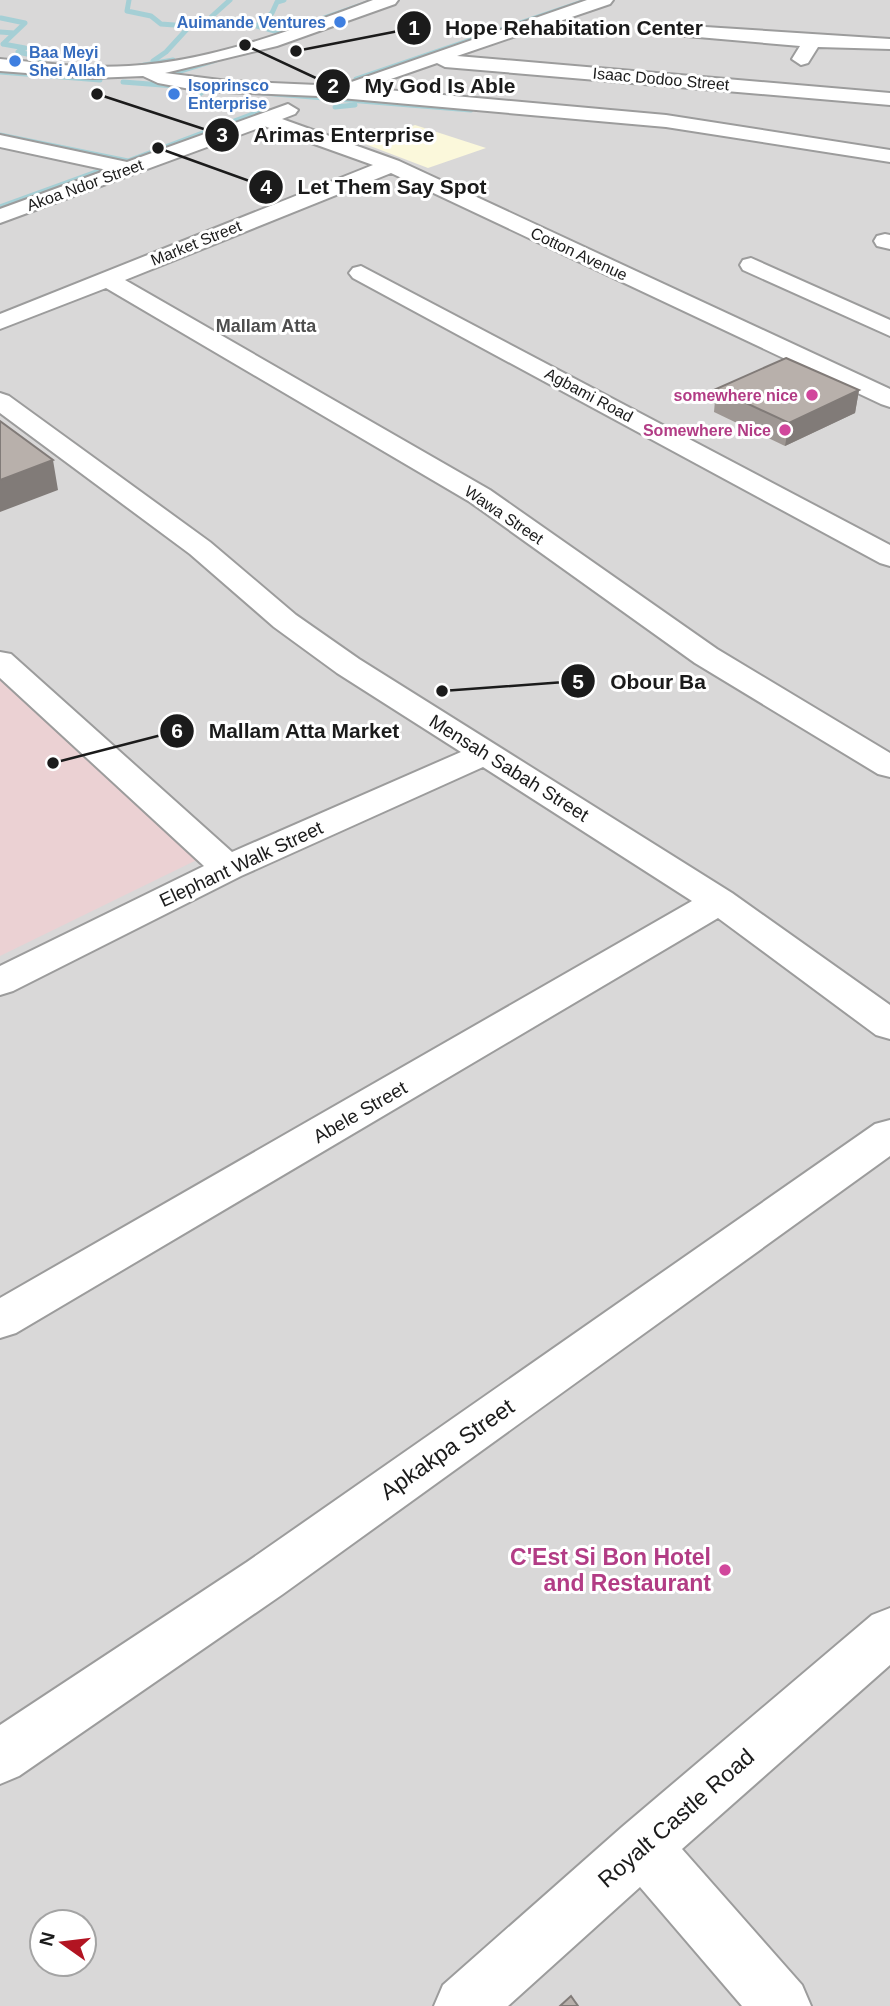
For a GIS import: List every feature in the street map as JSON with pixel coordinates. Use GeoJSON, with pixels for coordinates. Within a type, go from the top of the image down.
{"type":"FeatureCollection","features":[{"type":"Feature","properties":{"kind":"street"},"geometry":{"type":"LineString","coordinates":[[0,65],[147,71],[253,47],[389,0]]}},
{"type":"Feature","properties":{"kind":"street"},"geometry":{"type":"LineString","coordinates":[[557,0],[583,7]]}},
{"type":"Feature","properties":{"kind":"street","name":"Akoa Ndor Street"},"geometry":{"type":"LineString","coordinates":[[0,216],[336,92],[604,0]]}},
{"type":"Feature","properties":{"kind":"street"},"geometry":{"type":"LineString","coordinates":[[658,29],[890,44]]}},
{"type":"Feature","properties":{"kind":"street"},"geometry":{"type":"LineString","coordinates":[[802,59],[812,41]]}},
{"type":"Feature","properties":{"kind":"street","name":"Isaac Dodoo Street"},"geometry":{"type":"LineString","coordinates":[[432,60],[890,99]]}},
{"type":"Feature","properties":{"kind":"street"},"geometry":{"type":"LineString","coordinates":[[147,71],[163,79],[191,83],[336,92],[666,121],[890,156]]}},
{"type":"Feature","properties":{"kind":"street"},"geometry":{"type":"LineString","coordinates":[[108,88],[124,72]]}},
{"type":"Feature","properties":{"kind":"street"},"geometry":{"type":"LineString","coordinates":[[215,97],[296,107]]}},
{"type":"Feature","properties":{"kind":"street","name":"Cotton Avenue"},"geometry":{"type":"LineString","coordinates":[[264,119],[392,165],[890,399]]}},
{"type":"Feature","properties":{"kind":"street"},"geometry":{"type":"LineString","coordinates":[[0,141],[130,169]]}},
{"type":"Feature","properties":{"kind":"street","name":"Market Street"},"geometry":{"type":"LineString","coordinates":[[0,322],[392,165]]}},
{"type":"Feature","properties":{"kind":"street"},"geometry":{"type":"LineString","coordinates":[[751,265],[890,329]]}},
{"type":"Feature","properties":{"kind":"street","name":"Agbami Road"},"geometry":{"type":"LineString","coordinates":[[361,273],[890,557]]}},
{"type":"Feature","properties":{"kind":"street","name":"Wawa Street"},"geometry":{"type":"LineString","coordinates":[[107,279],[480,496],[706,656],[890,768]]}},
{"type":"Feature","properties":{"kind":"street","name":"Mensah Sabah Street"},"geometry":{"type":"LineString","coordinates":[[0,401],[201,548],[285,621],[348,666],[719,901],[890,1025]]}},
{"type":"Feature","properties":{"kind":"street"},"geometry":{"type":"LineString","coordinates":[[0,661],[228,868]]}},
{"type":"Feature","properties":{"kind":"street","name":"Elephant Walk Street"},"geometry":{"type":"LineString","coordinates":[[0,982],[228,868],[486,753]]}},
{"type":"Feature","properties":{"kind":"street","name":"Abele Street"},"geometry":{"type":"LineString","coordinates":[[0,1320],[719,901]]}},
{"type":"Feature","properties":{"kind":"street","name":"Apkakpa Street"},"geometry":{"type":"LineString","coordinates":[[0,1757],[265,1578],[890,1135]]}},
{"type":"Feature","properties":{"kind":"street","name":"Royalt Castle Road"},"geometry":{"type":"LineString","coordinates":[[464,2006],[890,1632]]}},
{"type":"Feature","properties":{"kind":"street"},"geometry":{"type":"LineString","coordinates":[[642,1847],[781,2006]]}},
{"type":"Feature","properties":{"kind":"shaded area"},"geometry":{"type":"Polygon","coordinates":[[[0,0],[890,0],[890,2006],[0,2006],[0,0]]]}},
{"type":"Feature","properties":{"kind":"shaded area"},"geometry":{"type":"Polygon","coordinates":[[[415,125],[486,148],[428,168],[365,144],[415,125]]]}},
{"type":"Feature","properties":{"kind":"shaded area"},"geometry":{"type":"Polygon","coordinates":[[[0,672],[211,853],[0,956],[0,672]]]}},
{"type":"Feature","properties":{"kind":"building"},"geometry":{"type":"Polygon","coordinates":[[[786,358],[859,390],[789,423],[716,389],[786,358]]]}},
{"type":"Feature","properties":{"kind":"building"},"geometry":{"type":"Polygon","coordinates":[[[0,421],[53,460],[0,480],[0,421]]]}},
{"type":"Feature","properties":{"kind":"building"},"geometry":{"type":"Polygon","coordinates":[[[571,1996],[578,2006],[560,2006],[571,1996]]]}},
{"type":"Feature","properties":{"kind":"waterway"},"geometry":{"type":"LineString","coordinates":[[129,0],[127,11],[151,16],[161,24],[200,27],[230,0]]}},
{"type":"Feature","properties":{"kind":"waterway"},"geometry":{"type":"LineString","coordinates":[[282,33],[257,26],[272,13],[277,2],[284,0]]}},
{"type":"Feature","properties":{"kind":"waterway"},"geometry":{"type":"LineString","coordinates":[[295,28],[376,0]]}},
{"type":"Feature","properties":{"kind":"waterway"},"geometry":{"type":"LineString","coordinates":[[356,79],[588,0]]}},
{"type":"Feature","properties":{"kind":"waterway"},"geometry":{"type":"LineString","coordinates":[[1,18],[25,23],[3,44],[25,48],[18,52],[45,58],[37,64]]}},
{"type":"Feature","properties":{"kind":"waterway"},"geometry":{"type":"LineString","coordinates":[[153,61],[166,52],[188,28]]}},
{"type":"Feature","properties":{"kind":"waterway"},"geometry":{"type":"LineString","coordinates":[[0,32],[14,33]]}},
{"type":"Feature","properties":{"kind":"waterway"},"geometry":{"type":"LineString","coordinates":[[139,66],[173,60]]}},
{"type":"Feature","properties":{"kind":"waterway"},"geometry":{"type":"LineString","coordinates":[[177,72],[216,60]]}},
{"type":"Feature","properties":{"kind":"waterway"},"geometry":{"type":"LineString","coordinates":[[0,72],[100,80]]}},
{"type":"Feature","properties":{"kind":"waterway"},"geometry":{"type":"LineString","coordinates":[[123,82],[188,87]]}},
{"type":"Feature","properties":{"kind":"waterway"},"geometry":{"type":"LineString","coordinates":[[194,98],[207,89]]}},
{"type":"Feature","properties":{"kind":"waterway"},"geometry":{"type":"LineString","coordinates":[[263,93],[471,110]]}},
{"type":"Feature","properties":{"kind":"waterway"},"geometry":{"type":"LineString","coordinates":[[335,107],[355,105]]}},
{"type":"Feature","properties":{"kind":"waterway"},"geometry":{"type":"LineString","coordinates":[[0,135],[128,161],[264,110]]}},
{"type":"Feature","properties":{"kind":"waterway"},"geometry":{"type":"LineString","coordinates":[[0,207],[107,168]]}},
{"type":"Feature","properties":{"kind":"place","name":"Auimande Ventures"},"geometry":{"type":"Point","coordinates":[340,22]}},
{"type":"Feature","properties":{"kind":"place","name":"My God Is Able"},"geometry":{"type":"Point","coordinates":[245,45]}},
{"type":"Feature","properties":{"kind":"place","name":"Hope Rehabitation Center"},"geometry":{"type":"Point","coordinates":[296,51]}},
{"type":"Feature","properties":{"kind":"place","name":"Baa Meyi Shei Allah"},"geometry":{"type":"Point","coordinates":[15,61]}},
{"type":"Feature","properties":{"kind":"place","name":"Arimas Enterprise"},"geometry":{"type":"Point","coordinates":[97,94]}},
{"type":"Feature","properties":{"kind":"place","name":"Isoprinsco Enterprise"},"geometry":{"type":"Point","coordinates":[174,94]}},
{"type":"Feature","properties":{"kind":"place","name":"Let Them Say Spot"},"geometry":{"type":"Point","coordinates":[158,148]}},
{"type":"Feature","properties":{"kind":"place","name":"somewhere nice"},"geometry":{"type":"Point","coordinates":[812,395]}},
{"type":"Feature","properties":{"kind":"place","name":"Somewhere Nice"},"geometry":{"type":"Point","coordinates":[785,430]}},
{"type":"Feature","properties":{"kind":"place","name":"Obour Ba"},"geometry":{"type":"Point","coordinates":[442,691]}},
{"type":"Feature","properties":{"kind":"place","name":"Mallam Atta Market"},"geometry":{"type":"Point","coordinates":[53,763]}},
{"type":"Feature","properties":{"kind":"place","name":"C'Est Si Bon Hotel and Restaurant"},"geometry":{"type":"Point","coordinates":[725,1570]}},
{"type":"Feature","properties":{"kind":"district","name":"Mallam Atta"},"geometry":{"type":"Point","coordinates":[266,326]}}]}
